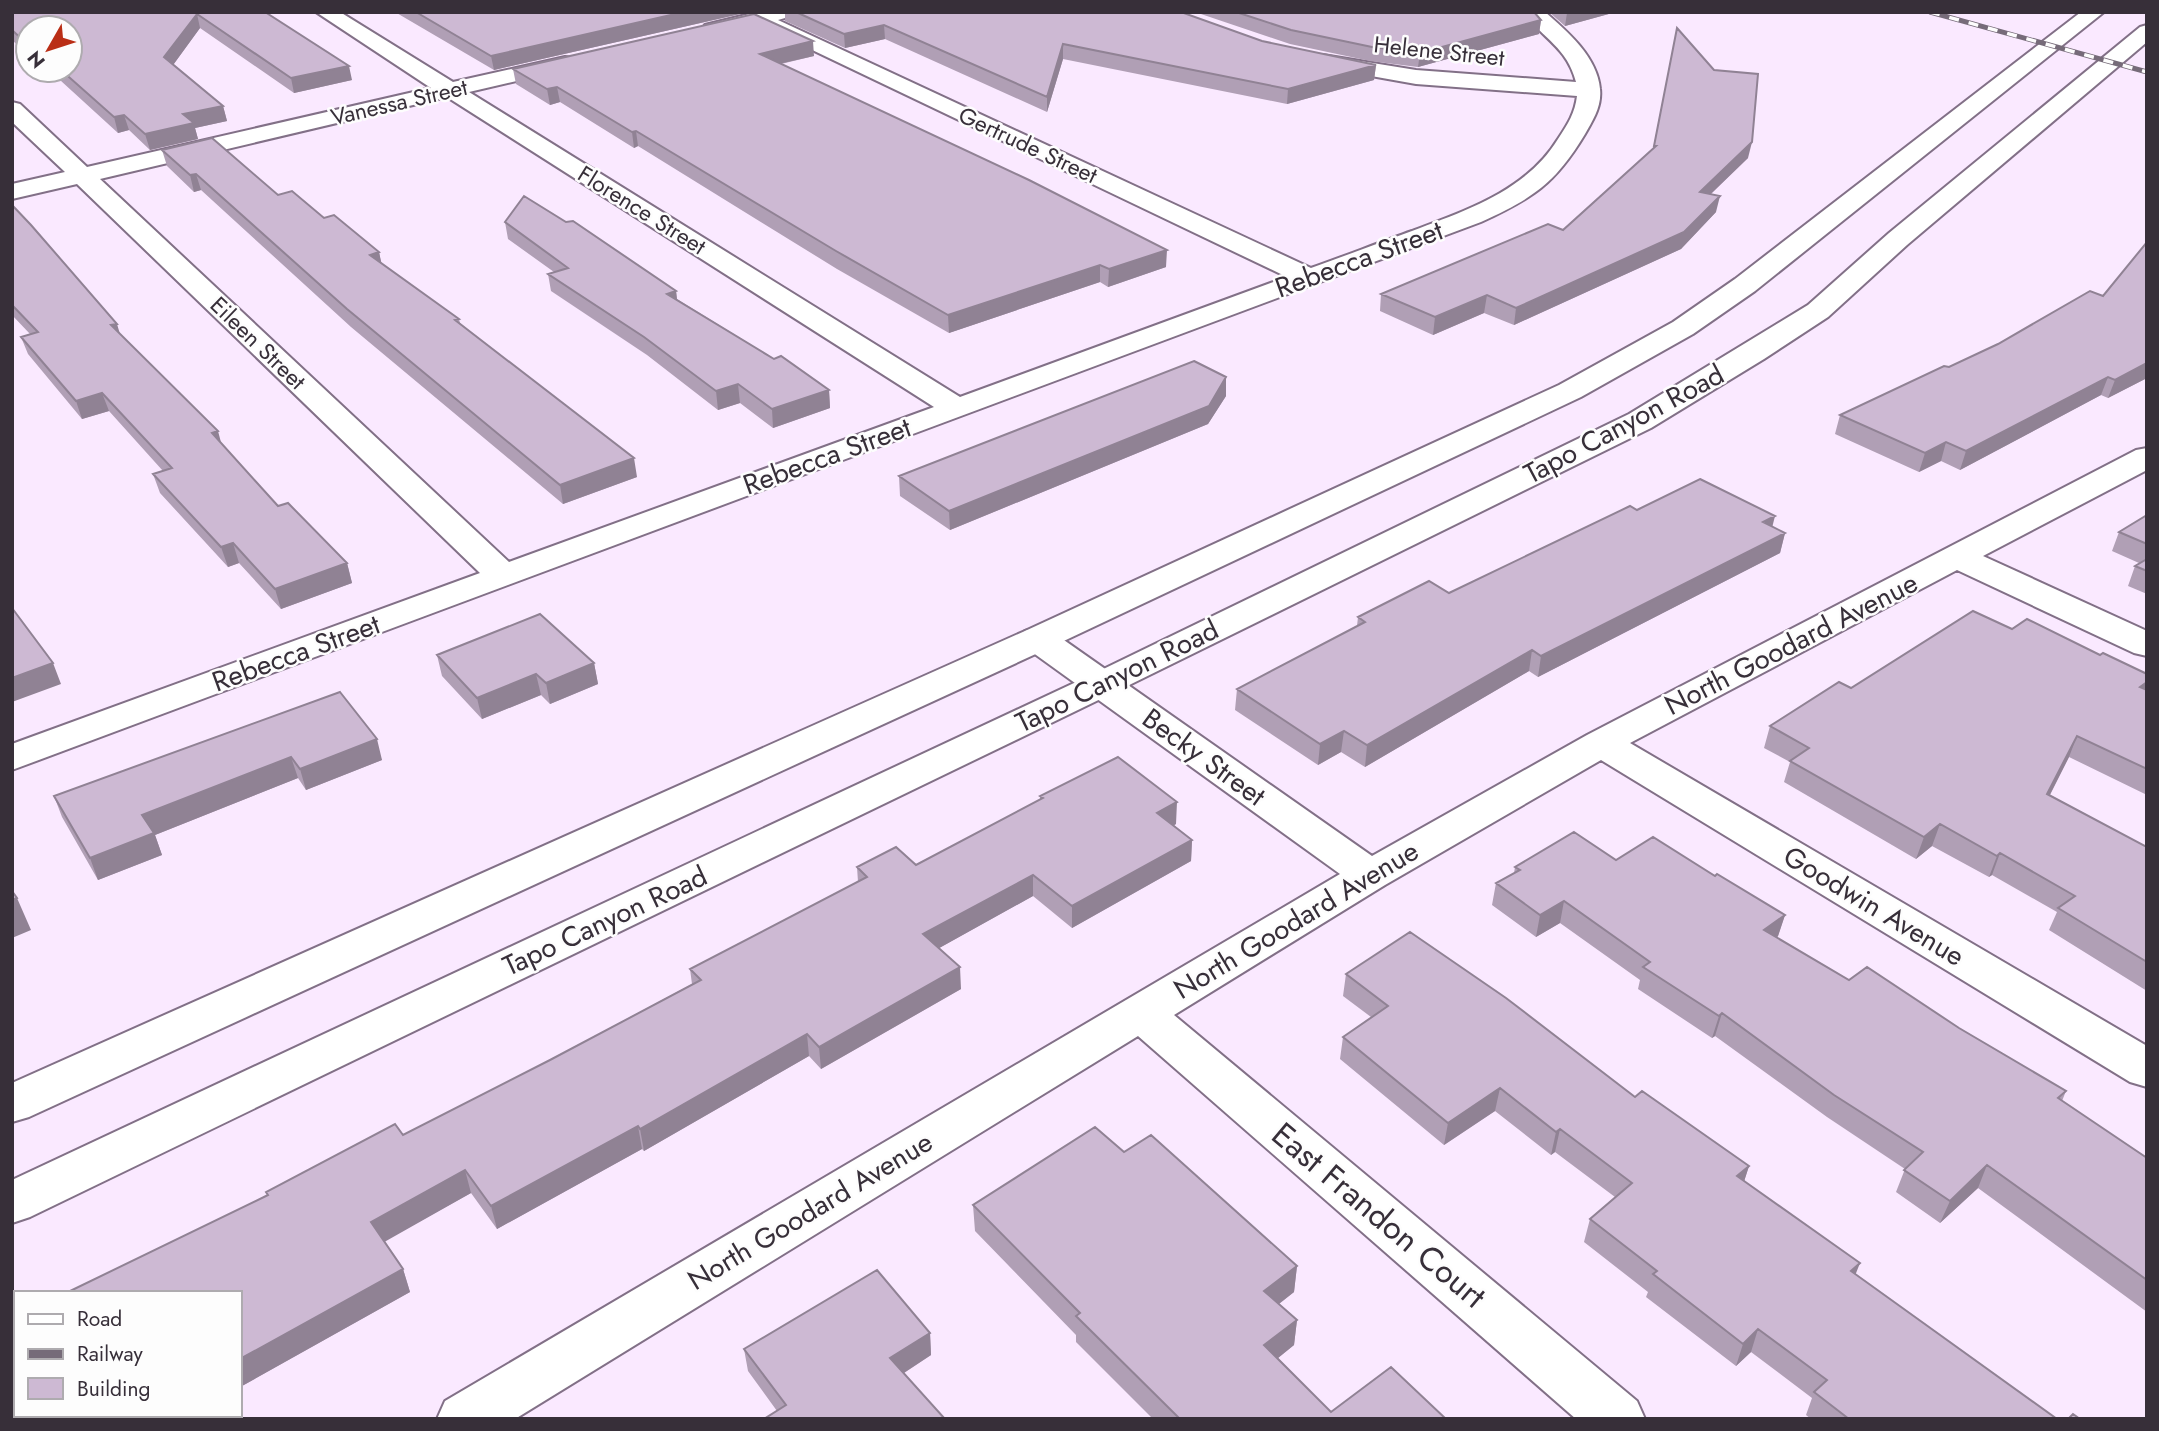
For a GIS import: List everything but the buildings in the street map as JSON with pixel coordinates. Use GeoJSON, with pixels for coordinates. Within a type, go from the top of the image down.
{"type":"FeatureCollection","features":[{"type":"Feature","properties":{"kind":"street","name":"Florence Street"},"geometry":{"type":"LineString","coordinates":[[326,12],[957,408]]}},
{"type":"Feature","properties":{"kind":"street"},"geometry":{"type":"LineString","coordinates":[[692,34],[752,15],[785,12]]}},
{"type":"Feature","properties":{"kind":"street"},"geometry":{"type":"LineString","coordinates":[[1533,12],[1565,41],[1583,68],[1589,90]]}},
{"type":"Feature","properties":{"kind":"street","name":"Gertrude Street"},"geometry":{"type":"LineString","coordinates":[[752,15],[1310,278]]}},
{"type":"Feature","properties":{"kind":"street","name":"Tapo Canyon Road"},"geometry":{"type":"LineString","coordinates":[[12,1104],[1038,639],[1570,391],[1682,328],[2118,23]]}},
{"type":"Feature","properties":{"kind":"street","name":"Tapo Canyon Road"},"geometry":{"type":"LineString","coordinates":[[12,1203],[1102,684],[1640,421],[1818,311],[1899,239],[2118,23]]}},
{"type":"Feature","properties":{"kind":"street","name":"Helene Street"},"geometry":{"type":"LineString","coordinates":[[1297,56],[1416,77],[1589,90]]}},
{"type":"Feature","properties":{"kind":"street","name":"Vanessa Street"},"geometry":{"type":"LineString","coordinates":[[12,192],[585,59]]}},
{"type":"Feature","properties":{"kind":"street","name":"Rebecca Street"},"geometry":{"type":"LineString","coordinates":[[12,758],[1472,217],[1504,202],[1532,184],[1556,162],[1586,113],[1589,90]]}},
{"type":"Feature","properties":{"kind":"street","name":"Eileen Street"},"geometry":{"type":"LineString","coordinates":[[12,109],[503,576]]}},
{"type":"Feature","properties":{"kind":"street","name":"North Goodard Avenue"},"geometry":{"type":"LineString","coordinates":[[488,1413],[1140,1012],[1370,875],[1601,743],[2147,457]]}},
{"type":"Feature","properties":{"kind":"street"},"geometry":{"type":"LineString","coordinates":[[1957,557],[2147,645]]}},
{"type":"Feature","properties":{"kind":"street","name":"Becky Street"},"geometry":{"type":"LineString","coordinates":[[1038,639],[1370,875]]}},
{"type":"Feature","properties":{"kind":"street","name":"Goodwin Avenue"},"geometry":{"type":"LineString","coordinates":[[1601,743],[2147,1069]]}},
{"type":"Feature","properties":{"kind":"street","name":"East Frandon Court"},"geometry":{"type":"LineString","coordinates":[[1140,1012],[1617,1419]]}},
{"type":"Feature","properties":{"kind":"railway"},"geometry":{"type":"LineString","coordinates":[[1930,12],[2147,72]]}}]}
